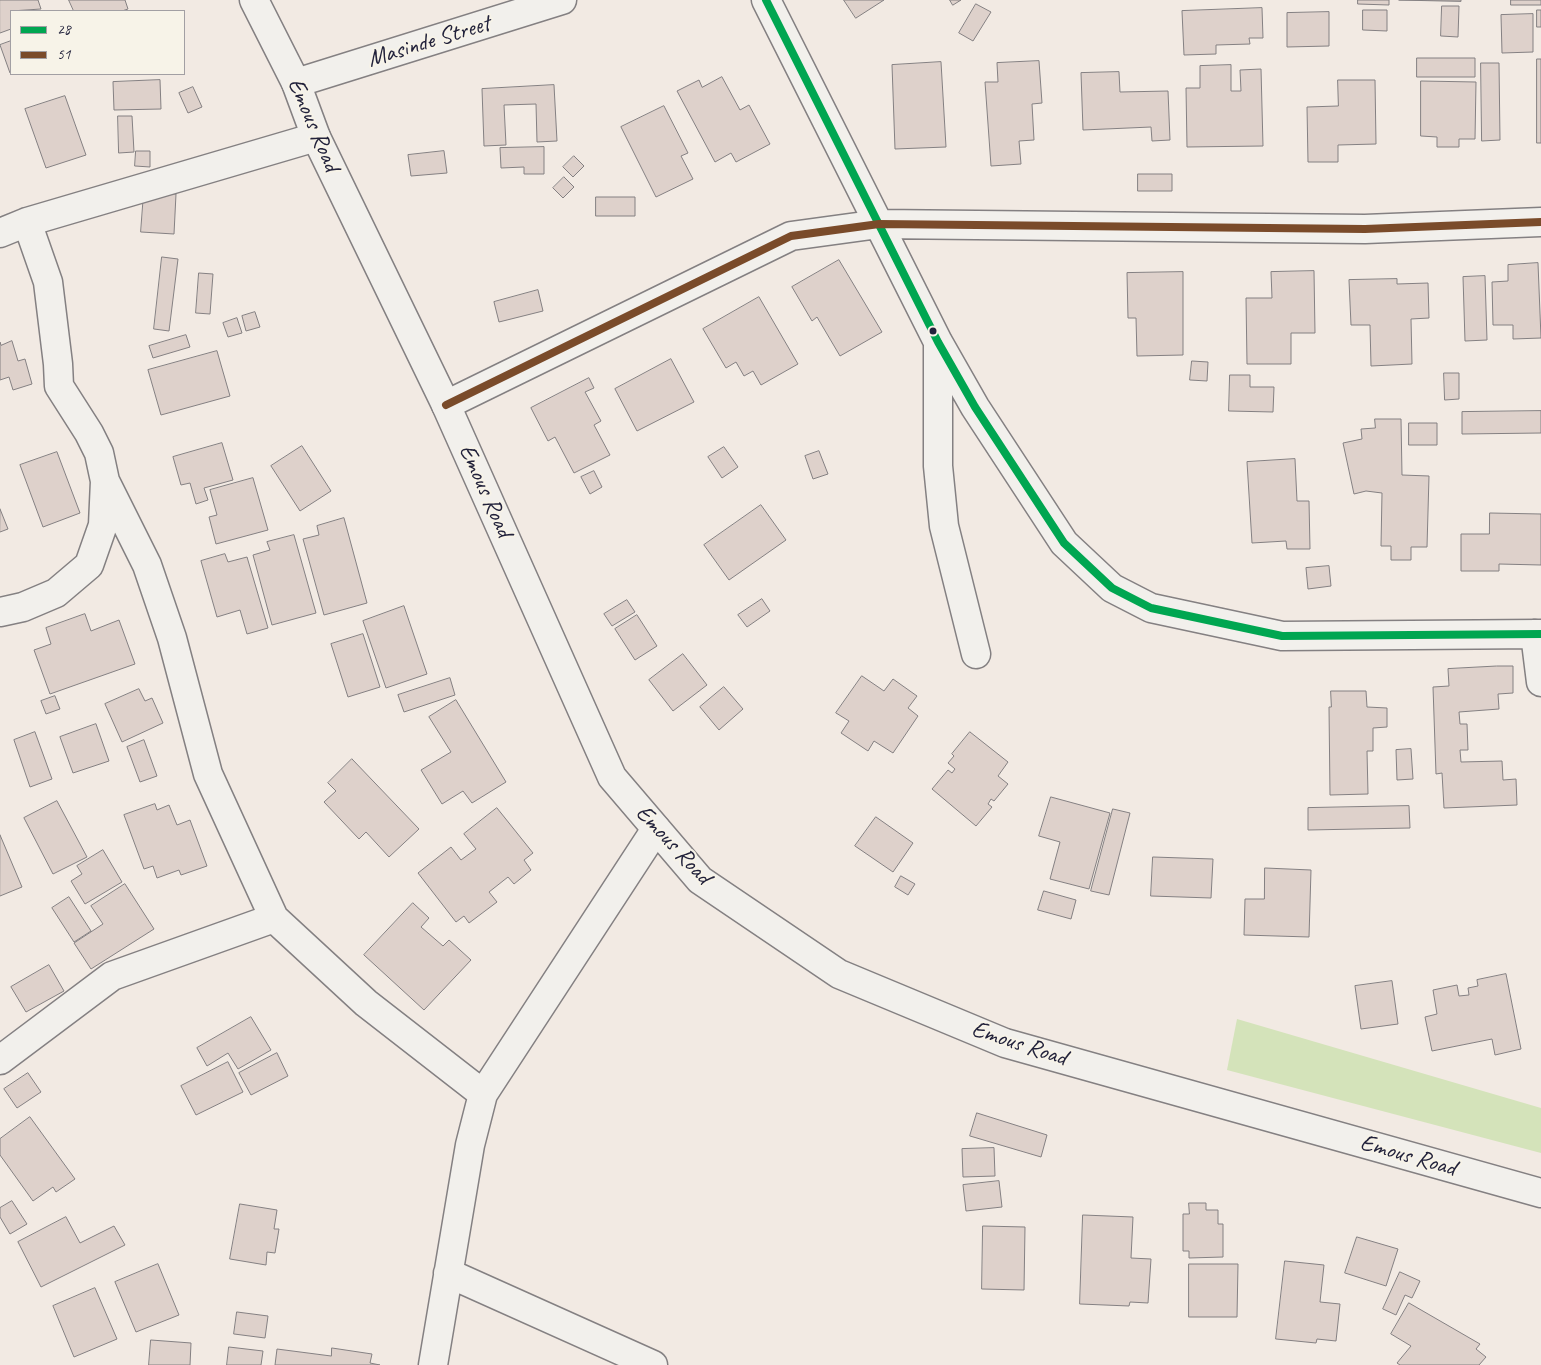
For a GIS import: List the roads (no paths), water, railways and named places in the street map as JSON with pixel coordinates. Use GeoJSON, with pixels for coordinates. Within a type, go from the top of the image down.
{"type":"FeatureCollection","features":[{"type":"Feature","properties":{"kind":"street","name":"Emous Road"},"geometry":{"type":"LineString","coordinates":[[254,0],[296,83],[316,137],[446,405],[612,777],[700,880],[839,974],[1005,1043],[1541,1193]]}},
{"type":"Feature","properties":{"kind":"street","name":"Masinde Street"},"geometry":{"type":"LineString","coordinates":[[296,83],[562,0]]}},
{"type":"Feature","properties":{"kind":"street"},"geometry":{"type":"LineString","coordinates":[[766,0],[938,342],[975,407],[1064,543],[1112,588],[1151,608],[1282,636],[1538,634],[1541,682]]}},
{"type":"Feature","properties":{"kind":"street"},"geometry":{"type":"LineString","coordinates":[[0,233],[27,222],[316,137]]}},
{"type":"Feature","properties":{"kind":"street"},"geometry":{"type":"LineString","coordinates":[[0,612],[23,607],[56,593],[89,565],[103,525],[105,481],[99,452],[89,433],[58,386],[58,364],[48,282],[27,222]]}},
{"type":"Feature","properties":{"kind":"street"},"geometry":{"type":"LineString","coordinates":[[446,405],[791,236],[879,224],[1365,229],[1541,222]]}},
{"type":"Feature","properties":{"kind":"street"},"geometry":{"type":"LineString","coordinates":[[938,342],[938,466],[944,526],[976,654]]}},
{"type":"Feature","properties":{"kind":"street"},"geometry":{"type":"LineString","coordinates":[[105,481],[148,565],[172,638],[208,774],[274,918],[366,1003],[483,1094]]}},
{"type":"Feature","properties":{"kind":"street"},"geometry":{"type":"LineString","coordinates":[[433,1365],[470,1144],[483,1094],[656,829]]}},
{"type":"Feature","properties":{"kind":"street"},"geometry":{"type":"LineString","coordinates":[[0,1060],[112,976],[274,918]]}},
{"type":"Feature","properties":{"kind":"street"},"geometry":{"type":"LineString","coordinates":[[448,1273],[653,1365]]}}]}
